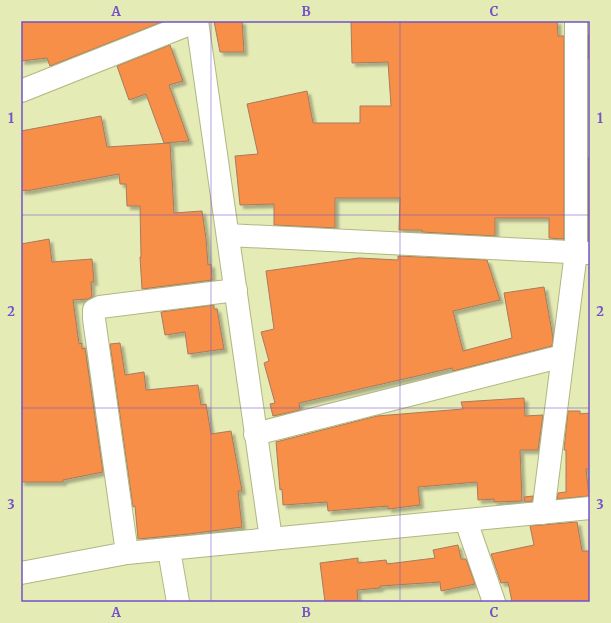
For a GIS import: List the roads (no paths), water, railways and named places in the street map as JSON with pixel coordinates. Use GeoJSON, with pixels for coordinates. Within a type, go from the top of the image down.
{"type":"FeatureCollection","features":[{"type":"Feature","properties":{"kind":"street"},"geometry":{"type":"LineString","coordinates":[[21,91],[197,21],[270,539]]}},
{"type":"Feature","properties":{"kind":"street"},"geometry":{"type":"LineString","coordinates":[[543,513],[563,356],[583,253],[576,21]]}},
{"type":"Feature","properties":{"kind":"street"},"geometry":{"type":"LineString","coordinates":[[228,235],[583,253]]}},
{"type":"Feature","properties":{"kind":"street"},"geometry":{"type":"LineString","coordinates":[[127,553],[94,310],[100,307],[236,290]]}},
{"type":"Feature","properties":{"kind":"street"},"geometry":{"type":"LineString","coordinates":[[256,434],[563,356]]}},
{"type":"Feature","properties":{"kind":"street"},"geometry":{"type":"LineString","coordinates":[[21,572],[127,553],[590,508]]}},
{"type":"Feature","properties":{"kind":"street"},"geometry":{"type":"LineString","coordinates":[[466,521],[494,602]]}},
{"type":"Feature","properties":{"kind":"street"},"geometry":{"type":"LineString","coordinates":[[169,550],[178,602]]}}]}
